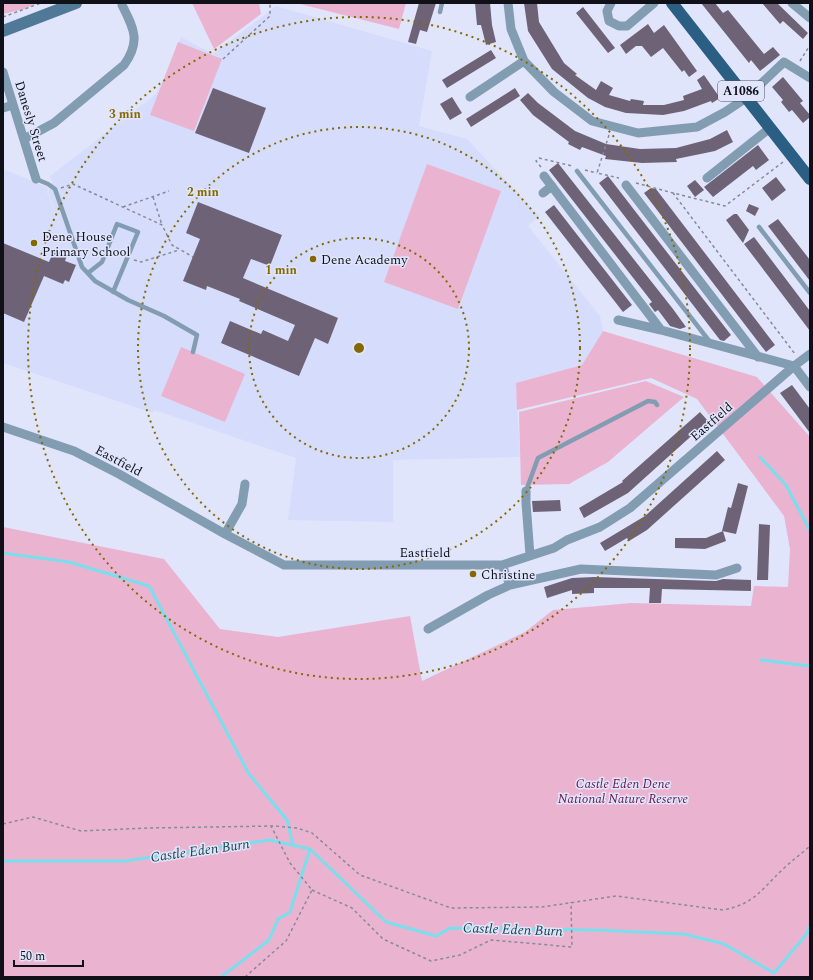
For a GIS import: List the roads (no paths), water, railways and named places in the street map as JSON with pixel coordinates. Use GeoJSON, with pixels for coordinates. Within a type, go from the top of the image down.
{"type":"FeatureCollection","features":[{"type":"Feature","properties":{"kind":"main road"},"geometry":{"type":"LineString","coordinates":[[3,31],[76,3]]}},
{"type":"Feature","properties":{"kind":"main road","name":"A1086"},"geometry":{"type":"LineString","coordinates":[[672,3],[810,180]]}},
{"type":"Feature","properties":{"kind":"street"},"geometry":{"type":"LineString","coordinates":[[508,3],[511,29],[524,61],[560,97],[592,121],[638,133],[696,127],[725,112],[746,98],[784,62],[810,78]]}},
{"type":"Feature","properties":{"kind":"street"},"geometry":{"type":"LineString","coordinates":[[611,3],[607,11],[610,21],[619,26],[627,26],[654,3]]}},
{"type":"Feature","properties":{"kind":"street"},"geometry":{"type":"LineString","coordinates":[[792,3],[810,18]]}},
{"type":"Feature","properties":{"kind":"street"},"geometry":{"type":"LineString","coordinates":[[24,139],[54,124],[124,65],[132,54],[134,29],[122,5]]}},
{"type":"Feature","properties":{"kind":"street"},"geometry":{"type":"LineString","coordinates":[[470,97],[524,61]]}},
{"type":"Feature","properties":{"kind":"street","name":"Danesly Street"},"geometry":{"type":"LineString","coordinates":[[3,72],[36,179]]}},
{"type":"Feature","properties":{"kind":"street"},"geometry":{"type":"LineString","coordinates":[[3,108],[13,105]]}},
{"type":"Feature","properties":{"kind":"street"},"geometry":{"type":"LineString","coordinates":[[707,178],[770,128]]}},
{"type":"Feature","properties":{"kind":"street"},"geometry":{"type":"LineString","coordinates":[[544,176],[661,330]]}},
{"type":"Feature","properties":{"kind":"street"},"geometry":{"type":"LineString","coordinates":[[628,182],[758,357]]}},
{"type":"Feature","properties":{"kind":"street"},"geometry":{"type":"LineString","coordinates":[[543,193],[552,186]]}},
{"type":"Feature","properties":{"kind":"street"},"geometry":{"type":"LineString","coordinates":[[618,320],[711,343],[758,357],[798,363],[810,386]]}},
{"type":"Feature","properties":{"kind":"street","name":"Eastfield"},"geometry":{"type":"LineString","coordinates":[[3,427],[74,451],[119,474],[225,534],[284,565],[502,565],[530,554],[554,548],[567,540],[600,527],[630,508],[810,354]]}},
{"type":"Feature","properties":{"kind":"street"},"geometry":{"type":"LineString","coordinates":[[225,534],[242,504],[245,484]]}},
{"type":"Feature","properties":{"kind":"street"},"geometry":{"type":"LineString","coordinates":[[526,491],[530,554]]}},
{"type":"Feature","properties":{"kind":"street"},"geometry":{"type":"LineString","coordinates":[[502,565],[510,585]]}},
{"type":"Feature","properties":{"kind":"street"},"geometry":{"type":"LineString","coordinates":[[428,629],[488,595],[510,585],[581,569],[716,575],[737,568]]}},
{"type":"Feature","properties":{"kind":"lane"},"geometry":{"type":"LineString","coordinates":[[440,12],[442,3]]}},
{"type":"Feature","properties":{"kind":"lane"},"geometry":{"type":"LineString","coordinates":[[577,169],[711,343]]}},
{"type":"Feature","properties":{"kind":"lane"},"geometry":{"type":"LineString","coordinates":[[36,179],[55,189],[82,267],[95,281],[113,292],[164,316],[197,335],[193,352]]}},
{"type":"Feature","properties":{"kind":"lane"},"geometry":{"type":"LineString","coordinates":[[88,273],[102,262],[117,224],[138,232],[113,292]]}},
{"type":"Feature","properties":{"kind":"lane"},"geometry":{"type":"LineString","coordinates":[[759,227],[810,293]]}},
{"type":"Feature","properties":{"kind":"lane"},"geometry":{"type":"LineString","coordinates":[[526,491],[538,458],[648,401],[655,402],[657,405]]}},
{"type":"Feature","properties":{"kind":"waterway"},"geometry":{"type":"LineString","coordinates":[[760,457],[786,485],[810,531]]}},
{"type":"Feature","properties":{"kind":"waterway"},"geometry":{"type":"LineString","coordinates":[[3,553],[69,562],[149,586],[249,774],[287,820],[293,845]]}},
{"type":"Feature","properties":{"kind":"waterway"},"geometry":{"type":"LineString","coordinates":[[761,660],[810,666]]}},
{"type":"Feature","properties":{"kind":"waterway","name":"Castle Eden Burn"},"geometry":{"type":"LineString","coordinates":[[3,861],[125,861],[269,840],[310,849],[386,922],[436,936],[450,928],[594,930],[684,934],[724,944],[774,973],[805,936],[810,926]]}},
{"type":"Feature","properties":{"kind":"waterway"},"geometry":{"type":"LineString","coordinates":[[221,977],[269,940],[278,919],[290,912],[310,849]]}},
{"type":"Feature","properties":{"kind":"place","name":"Dene House Primary School"},"geometry":{"type":"Point","coordinates":[34,243]}},
{"type":"Feature","properties":{"kind":"place","name":"Dene Academy"},"geometry":{"type":"Point","coordinates":[313,259]}},
{"type":"Feature","properties":{"kind":"place","name":"Christine"},"geometry":{"type":"Point","coordinates":[473,574]}},
{"type":"Feature","properties":{"kind":"park label","name":"Castle Eden Dene National Nature Reserve"},"geometry":{"type":"Point","coordinates":[623,790]}}]}
